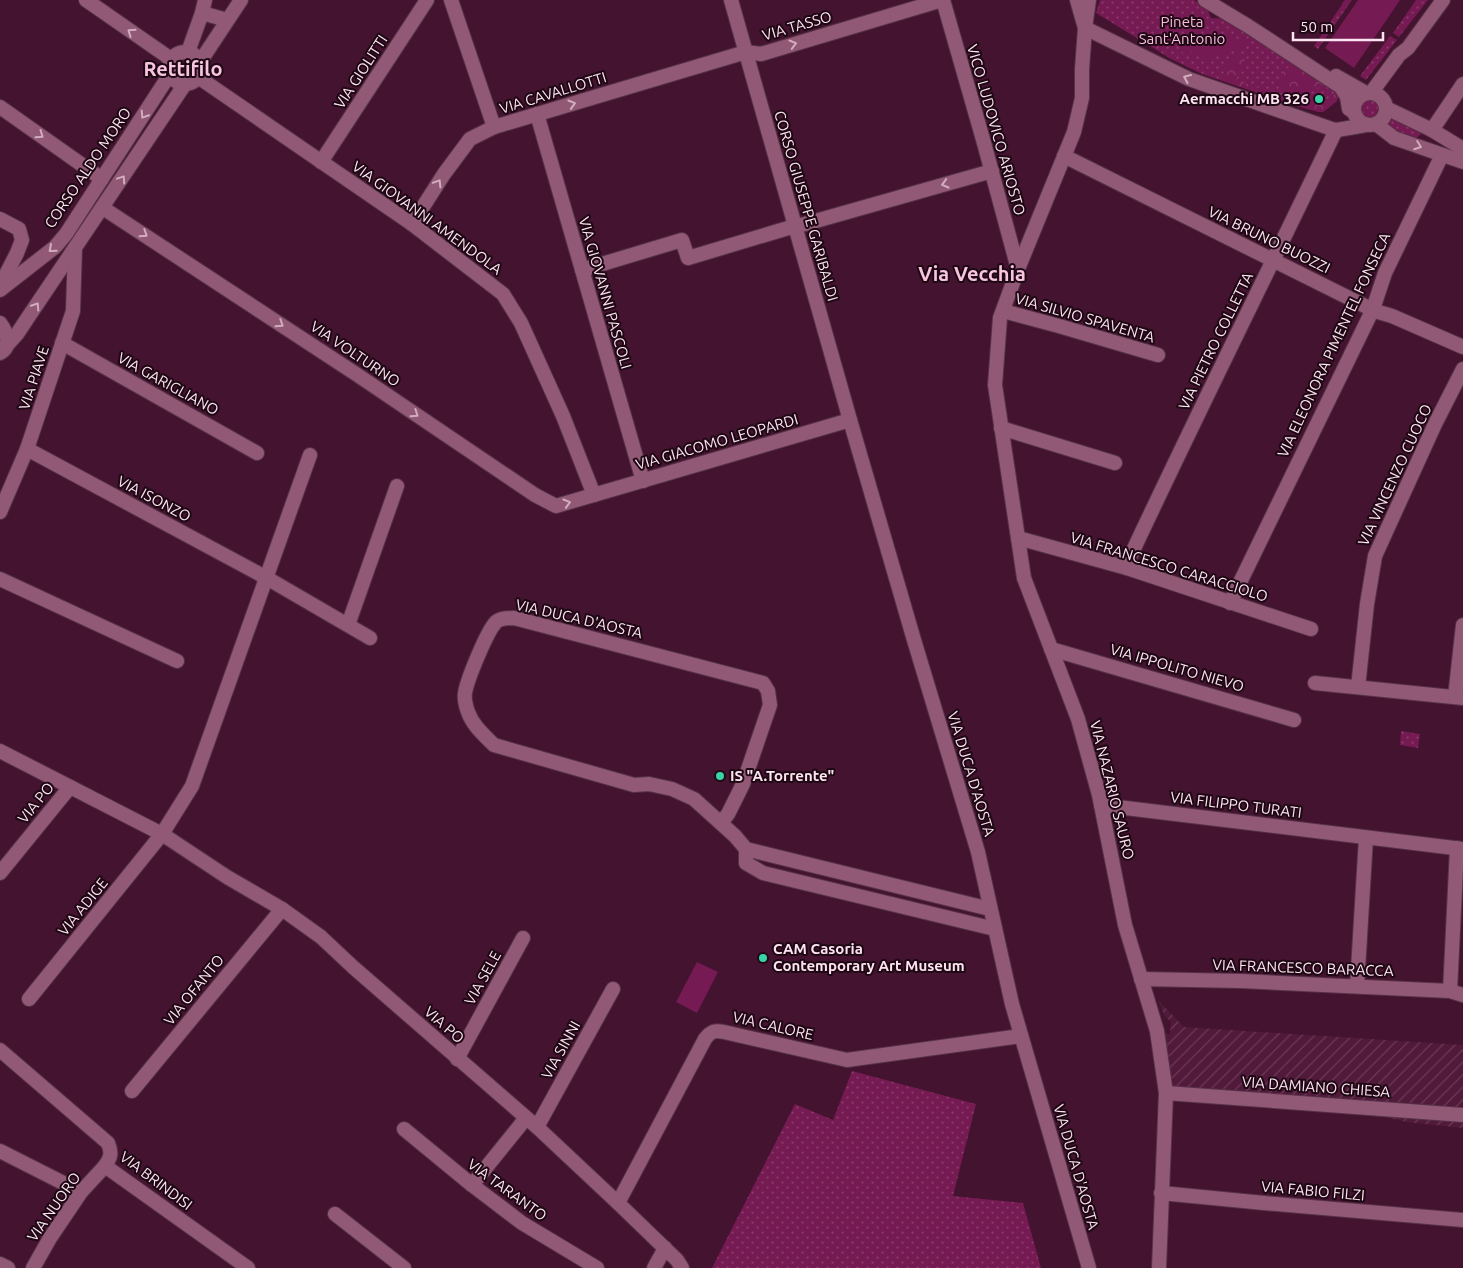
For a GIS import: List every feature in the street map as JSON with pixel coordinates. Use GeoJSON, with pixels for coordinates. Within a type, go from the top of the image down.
{"type":"FeatureCollection","features":[{"type":"Feature","properties":{"kind":"street"},"geometry":{"type":"LineString","coordinates":[[86,0],[171,59]]}},
{"type":"Feature","properties":{"kind":"street","name":"VIA GIOLITTI"},"geometry":{"type":"LineString","coordinates":[[321,162],[427,0]]}},
{"type":"Feature","properties":{"kind":"street"},"geometry":{"type":"LineString","coordinates":[[451,0],[494,127]]}},
{"type":"Feature","properties":{"kind":"street","name":"CORSO GIUSEPPE GARIBALDI"},"geometry":{"type":"LineString","coordinates":[[731,0],[850,420]]}},
{"type":"Feature","properties":{"kind":"street","name":"VIA TASSO"},"geometry":{"type":"LineString","coordinates":[[746,52],[761,54],[942,0]]}},
{"type":"Feature","properties":{"kind":"street","name":"VICO LUDOVICO ARIOSTO"},"geometry":{"type":"LineString","coordinates":[[942,0],[992,171],[1018,269]]}},
{"type":"Feature","properties":{"kind":"street"},"geometry":{"type":"LineString","coordinates":[[1077,0],[1085,28],[1189,79],[1334,129],[1371,125],[1384,117],[1389,83],[1406,59],[1408,48]]}},
{"type":"Feature","properties":{"kind":"street","name":"VIA NAZARIO SAURO"},"geometry":{"type":"LineString","coordinates":[[1089,0],[1082,69],[1082,98],[1074,132],[1000,318],[995,385],[1024,578],[1078,719],[1102,805],[1126,925],[1157,1031],[1166,1093],[1159,1268]]}},
{"type":"Feature","properties":{"kind":"street"},"geometry":{"type":"LineString","coordinates":[[1205,0],[1341,87],[1347,97],[1349,109],[1354,112]]}},
{"type":"Feature","properties":{"kind":"street"},"geometry":{"type":"LineString","coordinates":[[1219,0],[1348,83],[1368,93],[1380,96],[1385,105],[1463,149]]}},
{"type":"Feature","properties":{"kind":"street"},"geometry":{"type":"LineString","coordinates":[[1443,0],[1408,48],[1399,55],[1368,93],[1357,98],[1353,107],[1359,121],[1371,125],[1394,138],[1463,162]]}},
{"type":"Feature","properties":{"kind":"street"},"geometry":{"type":"LineString","coordinates":[[200,62],[193,54],[188,52],[177,53],[171,59],[168,66],[170,74],[175,81],[185,84],[195,81],[200,72],[200,62],[239,3]]}},
{"type":"Feature","properties":{"kind":"street"},"geometry":{"type":"LineString","coordinates":[[188,52],[204,6],[227,20]]}},
{"type":"Feature","properties":{"kind":"street","name":"VIA CAVALLOTTI"},"geometry":{"type":"LineString","coordinates":[[412,224],[444,174],[470,140],[494,127],[746,52]]}},
{"type":"Feature","properties":{"kind":"street","name":"CORSO ALDO MORO"},"geometry":{"type":"LineString","coordinates":[[0,290],[54,247],[66,234],[170,74]]}},
{"type":"Feature","properties":{"kind":"street","name":"VIA GIOVANNI AMENDOLA"},"geometry":{"type":"LineString","coordinates":[[198,77],[412,224],[503,294],[521,323],[563,416],[594,495]]}},
{"type":"Feature","properties":{"kind":"street"},"geometry":{"type":"LineString","coordinates":[[3,352],[103,208],[185,84]]}},
{"type":"Feature","properties":{"kind":"street"},"geometry":{"type":"LineString","coordinates":[[1432,130],[1463,84]]}},
{"type":"Feature","properties":{"kind":"street"},"geometry":{"type":"LineString","coordinates":[[0,107],[102,179]]}},
{"type":"Feature","properties":{"kind":"street","name":"VIA GIOVANNI PASCOLI"},"geometry":{"type":"LineString","coordinates":[[537,114],[643,481]]}},
{"type":"Feature","properties":{"kind":"street","name":"VIA PIETRO COLLETTA"},"geometry":{"type":"LineString","coordinates":[[1126,568],[1201,406],[1274,260],[1334,129]]}},
{"type":"Feature","properties":{"kind":"street","name":"VIA ELEONORA PIMENTEL FONSECA"},"geometry":{"type":"LineString","coordinates":[[1230,603],[1373,309],[1385,273],[1442,155]]}},
{"type":"Feature","properties":{"kind":"street","name":"VIA BRUNO BUOZZI"},"geometry":{"type":"LineString","coordinates":[[1064,156],[1373,309],[1463,347]]}},
{"type":"Feature","properties":{"kind":"street"},"geometry":{"type":"LineString","coordinates":[[582,270],[682,240],[688,258],[992,171]]}},
{"type":"Feature","properties":{"kind":"street","name":"VIA VOLTURNO"},"geometry":{"type":"LineString","coordinates":[[103,208],[356,374],[535,495],[556,506],[594,495]]}},
{"type":"Feature","properties":{"kind":"street"},"geometry":{"type":"LineString","coordinates":[[0,219],[19,228],[22,240],[18,253],[0,286]]}},
{"type":"Feature","properties":{"kind":"street","name":"VIA PIAVE"},"geometry":{"type":"LineString","coordinates":[[0,512],[27,449],[73,311],[75,248]]}},
{"type":"Feature","properties":{"kind":"street","name":"VIA SILVIO SPAVENTA"},"geometry":{"type":"LineString","coordinates":[[1003,311],[1158,356]]}},
{"type":"Feature","properties":{"kind":"street"},"geometry":{"type":"LineString","coordinates":[[0,323],[8,339],[3,352]]}},
{"type":"Feature","properties":{"kind":"street","name":"VIA GARIGLIANO"},"geometry":{"type":"LineString","coordinates":[[62,343],[257,453]]}},
{"type":"Feature","properties":{"kind":"street","name":"VIA VINCENZO CUOCO"},"geometry":{"type":"LineString","coordinates":[[1358,687],[1367,604],[1375,556],[1435,424],[1463,369]]}},
{"type":"Feature","properties":{"kind":"street","name":"VIA GIACOMO LEOPARDI"},"geometry":{"type":"LineString","coordinates":[[594,495],[850,420]]}},
{"type":"Feature","properties":{"kind":"street","name":"VIA DUCA D'AOSTA"},"geometry":{"type":"LineString","coordinates":[[850,420],[978,852],[1012,1004],[1089,1268]]}},
{"type":"Feature","properties":{"kind":"street"},"geometry":{"type":"LineString","coordinates":[[1001,428],[1115,463]]}},
{"type":"Feature","properties":{"kind":"street","name":"VIA ISONZO"},"geometry":{"type":"LineString","coordinates":[[27,449],[265,577],[370,638]]}},
{"type":"Feature","properties":{"kind":"street"},"geometry":{"type":"LineString","coordinates":[[162,834],[192,786],[310,455]]}},
{"type":"Feature","properties":{"kind":"street"},"geometry":{"type":"LineString","coordinates":[[348,625],[397,486]]}},
{"type":"Feature","properties":{"kind":"street","name":"VIA FRANCESCO CARACCIOLO"},"geometry":{"type":"LineString","coordinates":[[1018,538],[1126,568],[1311,629]]}},
{"type":"Feature","properties":{"kind":"street"},"geometry":{"type":"LineString","coordinates":[[0,579],[177,662]]}},
{"type":"Feature","properties":{"kind":"street","name":"VIA DUCA D'AOSTA"},"geometry":{"type":"LineString","coordinates":[[721,823],[744,784],[770,706],[768,691],[763,683],[514,618],[505,618],[497,621],[490,630],[470,677],[465,695],[468,712],[478,730],[494,745],[634,785],[650,784],[672,789],[694,798],[735,836],[746,849],[746,863],[763,873],[995,929]]}},
{"type":"Feature","properties":{"kind":"street"},"geometry":{"type":"LineString","coordinates":[[1315,682],[1459,697],[1463,625]]}},
{"type":"Feature","properties":{"kind":"street","name":"VIA IPPOLITO NIEVO"},"geometry":{"type":"LineString","coordinates":[[1051,649],[1294,720]]}},
{"type":"Feature","properties":{"kind":"street"},"geometry":{"type":"LineString","coordinates":[[0,751],[70,787]]}},
{"type":"Feature","properties":{"kind":"street","name":"VIA PO"},"geometry":{"type":"LineString","coordinates":[[0,873],[70,787],[162,834],[227,878],[282,909],[321,937],[536,1127],[618,1203],[677,1260],[682,1268]]}},
{"type":"Feature","properties":{"kind":"street","name":"VIA FILIPPO TURATI"},"geometry":{"type":"LineString","coordinates":[[1102,805],[1460,849]]}},
{"type":"Feature","properties":{"kind":"street","name":"VIA ADIGE"},"geometry":{"type":"LineString","coordinates":[[29,999],[162,834]]}},
{"type":"Feature","properties":{"kind":"street"},"geometry":{"type":"LineString","coordinates":[[1357,986],[1366,838]]}},
{"type":"Feature","properties":{"kind":"street"},"geometry":{"type":"LineString","coordinates":[[746,849],[990,909]]}},
{"type":"Feature","properties":{"kind":"street"},"geometry":{"type":"LineString","coordinates":[[1456,993],[1460,849]]}},
{"type":"Feature","properties":{"kind":"street","name":"VIA OFANTO"},"geometry":{"type":"LineString","coordinates":[[132,1092],[282,909]]}},
{"type":"Feature","properties":{"kind":"street","name":"VIA SELE"},"geometry":{"type":"LineString","coordinates":[[457,1059],[523,938]]}},
{"type":"Feature","properties":{"kind":"street","name":"VIA FRANCESCO BARACCA"},"geometry":{"type":"LineString","coordinates":[[1141,979],[1357,986],[1456,993]]}},
{"type":"Feature","properties":{"kind":"street","name":"VIA SINNI"},"geometry":{"type":"LineString","coordinates":[[536,1127],[613,989]]}},
{"type":"Feature","properties":{"kind":"street","name":"VIA CALORE"},"geometry":{"type":"LineString","coordinates":[[618,1203],[706,1038],[716,1030],[847,1060],[1021,1036]]}},
{"type":"Feature","properties":{"kind":"street","name":"VIA BRINDISI"},"geometry":{"type":"LineString","coordinates":[[0,1050],[108,1143],[112,1151],[111,1157],[105,1166],[248,1268]]}},
{"type":"Feature","properties":{"kind":"street","name":"VIA DAMIANO CHIESA"},"geometry":{"type":"LineString","coordinates":[[1166,1093],[1463,1115]]}},
{"type":"Feature","properties":{"kind":"street"},"geometry":{"type":"LineString","coordinates":[[472,1185],[526,1118]]}},
{"type":"Feature","properties":{"kind":"street","name":"VIA TARANTO"},"geometry":{"type":"LineString","coordinates":[[404,1130],[522,1223],[596,1268]]}},
{"type":"Feature","properties":{"kind":"street"},"geometry":{"type":"LineString","coordinates":[[0,1151],[81,1192]]}},
{"type":"Feature","properties":{"kind":"street","name":"VIA NUORO"},"geometry":{"type":"LineString","coordinates":[[33,1268],[50,1238],[81,1192],[105,1166]]}},
{"type":"Feature","properties":{"kind":"street","name":"VIA FABIO FILZI"},"geometry":{"type":"LineString","coordinates":[[1161,1193],[1264,1204],[1463,1220]]}},
{"type":"Feature","properties":{"kind":"street"},"geometry":{"type":"LineString","coordinates":[[335,1214],[404,1268]]}},
{"type":"Feature","properties":{"kind":"street"},"geometry":{"type":"LineString","coordinates":[[654,1268],[664,1248]]}},
{"type":"Feature","properties":{"kind":"street"},"geometry":{"type":"LineString","coordinates":[[0,1264],[8,1268]]}},
{"type":"Feature","properties":{"kind":"shaded area"},"geometry":{"type":"Polygon","coordinates":[[[1159,1001],[1184,1027],[1463,1045],[1463,1128],[1407,1122],[1356,1111],[1170,1098],[1153,1035],[1170,1034],[1171,1022],[1164,1015],[1159,1001]]]}},
{"type":"Feature","properties":{"kind":"green space","name":"Pineta Sant'Antonio"},"geometry":{"type":"Polygon","coordinates":[[[1100,0],[1194,0],[1207,8],[1211,18],[1226,19],[1336,93],[1338,95],[1337,101],[1323,112],[1319,112],[1202,74],[1171,59],[1096,13],[1100,0]]]}},
{"type":"Feature","properties":{"kind":"green space"},"geometry":{"type":"Polygon","coordinates":[[[1345,0],[1352,0],[1318,49],[1314,46],[1345,0]]]}},
{"type":"Feature","properties":{"kind":"green space"},"geometry":{"type":"Polygon","coordinates":[[[1358,0],[1400,0],[1354,68],[1325,48],[1358,0]]]}},
{"type":"Feature","properties":{"kind":"green space"},"geometry":{"type":"Polygon","coordinates":[[[1416,0],[1428,0],[1399,37],[1393,33],[1416,0]]]}},
{"type":"Feature","properties":{"kind":"green space"},"geometry":{"type":"Polygon","coordinates":[[[1220,32],[1222,38],[1233,34],[1236,40],[1245,37],[1248,45],[1204,61],[1202,54],[1194,57],[1191,50],[1183,54],[1180,47],[1220,32]]]}},
{"type":"Feature","properties":{"kind":"green space"},"geometry":{"type":"Polygon","coordinates":[[[1390,36],[1397,40],[1366,80],[1360,76],[1390,36]]]}},
{"type":"Feature","properties":{"kind":"green space"},"geometry":{"type":"Polygon","coordinates":[[[1249,51],[1236,80],[1277,93],[1284,70],[1295,65],[1324,84],[1306,95],[1308,99],[1319,104],[1325,102],[1336,93],[1338,95],[1337,101],[1323,112],[1319,112],[1221,80],[1228,60],[1249,51]]]}},
{"type":"Feature","properties":{"kind":"green space"},"geometry":{"type":"Polygon","coordinates":[[[1370,98],[1378,101],[1381,109],[1378,117],[1370,120],[1362,117],[1359,109],[1362,101],[1370,98]]]}},
{"type":"Feature","properties":{"kind":"green space"},"geometry":{"type":"Polygon","coordinates":[[[1390,115],[1423,131],[1415,138],[1411,138],[1383,125],[1390,115]]]}},
{"type":"Feature","properties":{"kind":"green space"},"geometry":{"type":"Polygon","coordinates":[[[1401,731],[1420,734],[1418,748],[1400,745],[1401,731]]]}},
{"type":"Feature","properties":{"kind":"green space"},"geometry":{"type":"Polygon","coordinates":[[[697,962],[718,972],[697,1013],[676,1002],[697,962]]]}},
{"type":"Feature","properties":{"kind":"green space"},"geometry":{"type":"Polygon","coordinates":[[[852,1071],[976,1104],[953,1196],[1023,1203],[1041,1268],[712,1268],[795,1104],[833,1120],[852,1071]]]}},
{"type":"Feature","properties":{"kind":"place","name":"Aermacchi MB 326"},"geometry":{"type":"Point","coordinates":[1319,99]}},
{"type":"Feature","properties":{"kind":"place","name":"IS \"A.Torrente\""},"geometry":{"type":"Point","coordinates":[720,776]}},
{"type":"Feature","properties":{"kind":"place","name":"CAM Casoria Contemporary Art Museum"},"geometry":{"type":"Point","coordinates":[763,958]}},
{"type":"Feature","properties":{"kind":"district","name":"Rettifilo"},"geometry":{"type":"Point","coordinates":[183,69]}},
{"type":"Feature","properties":{"kind":"district","name":"Via Vecchia"},"geometry":{"type":"Point","coordinates":[972,274]}}]}
